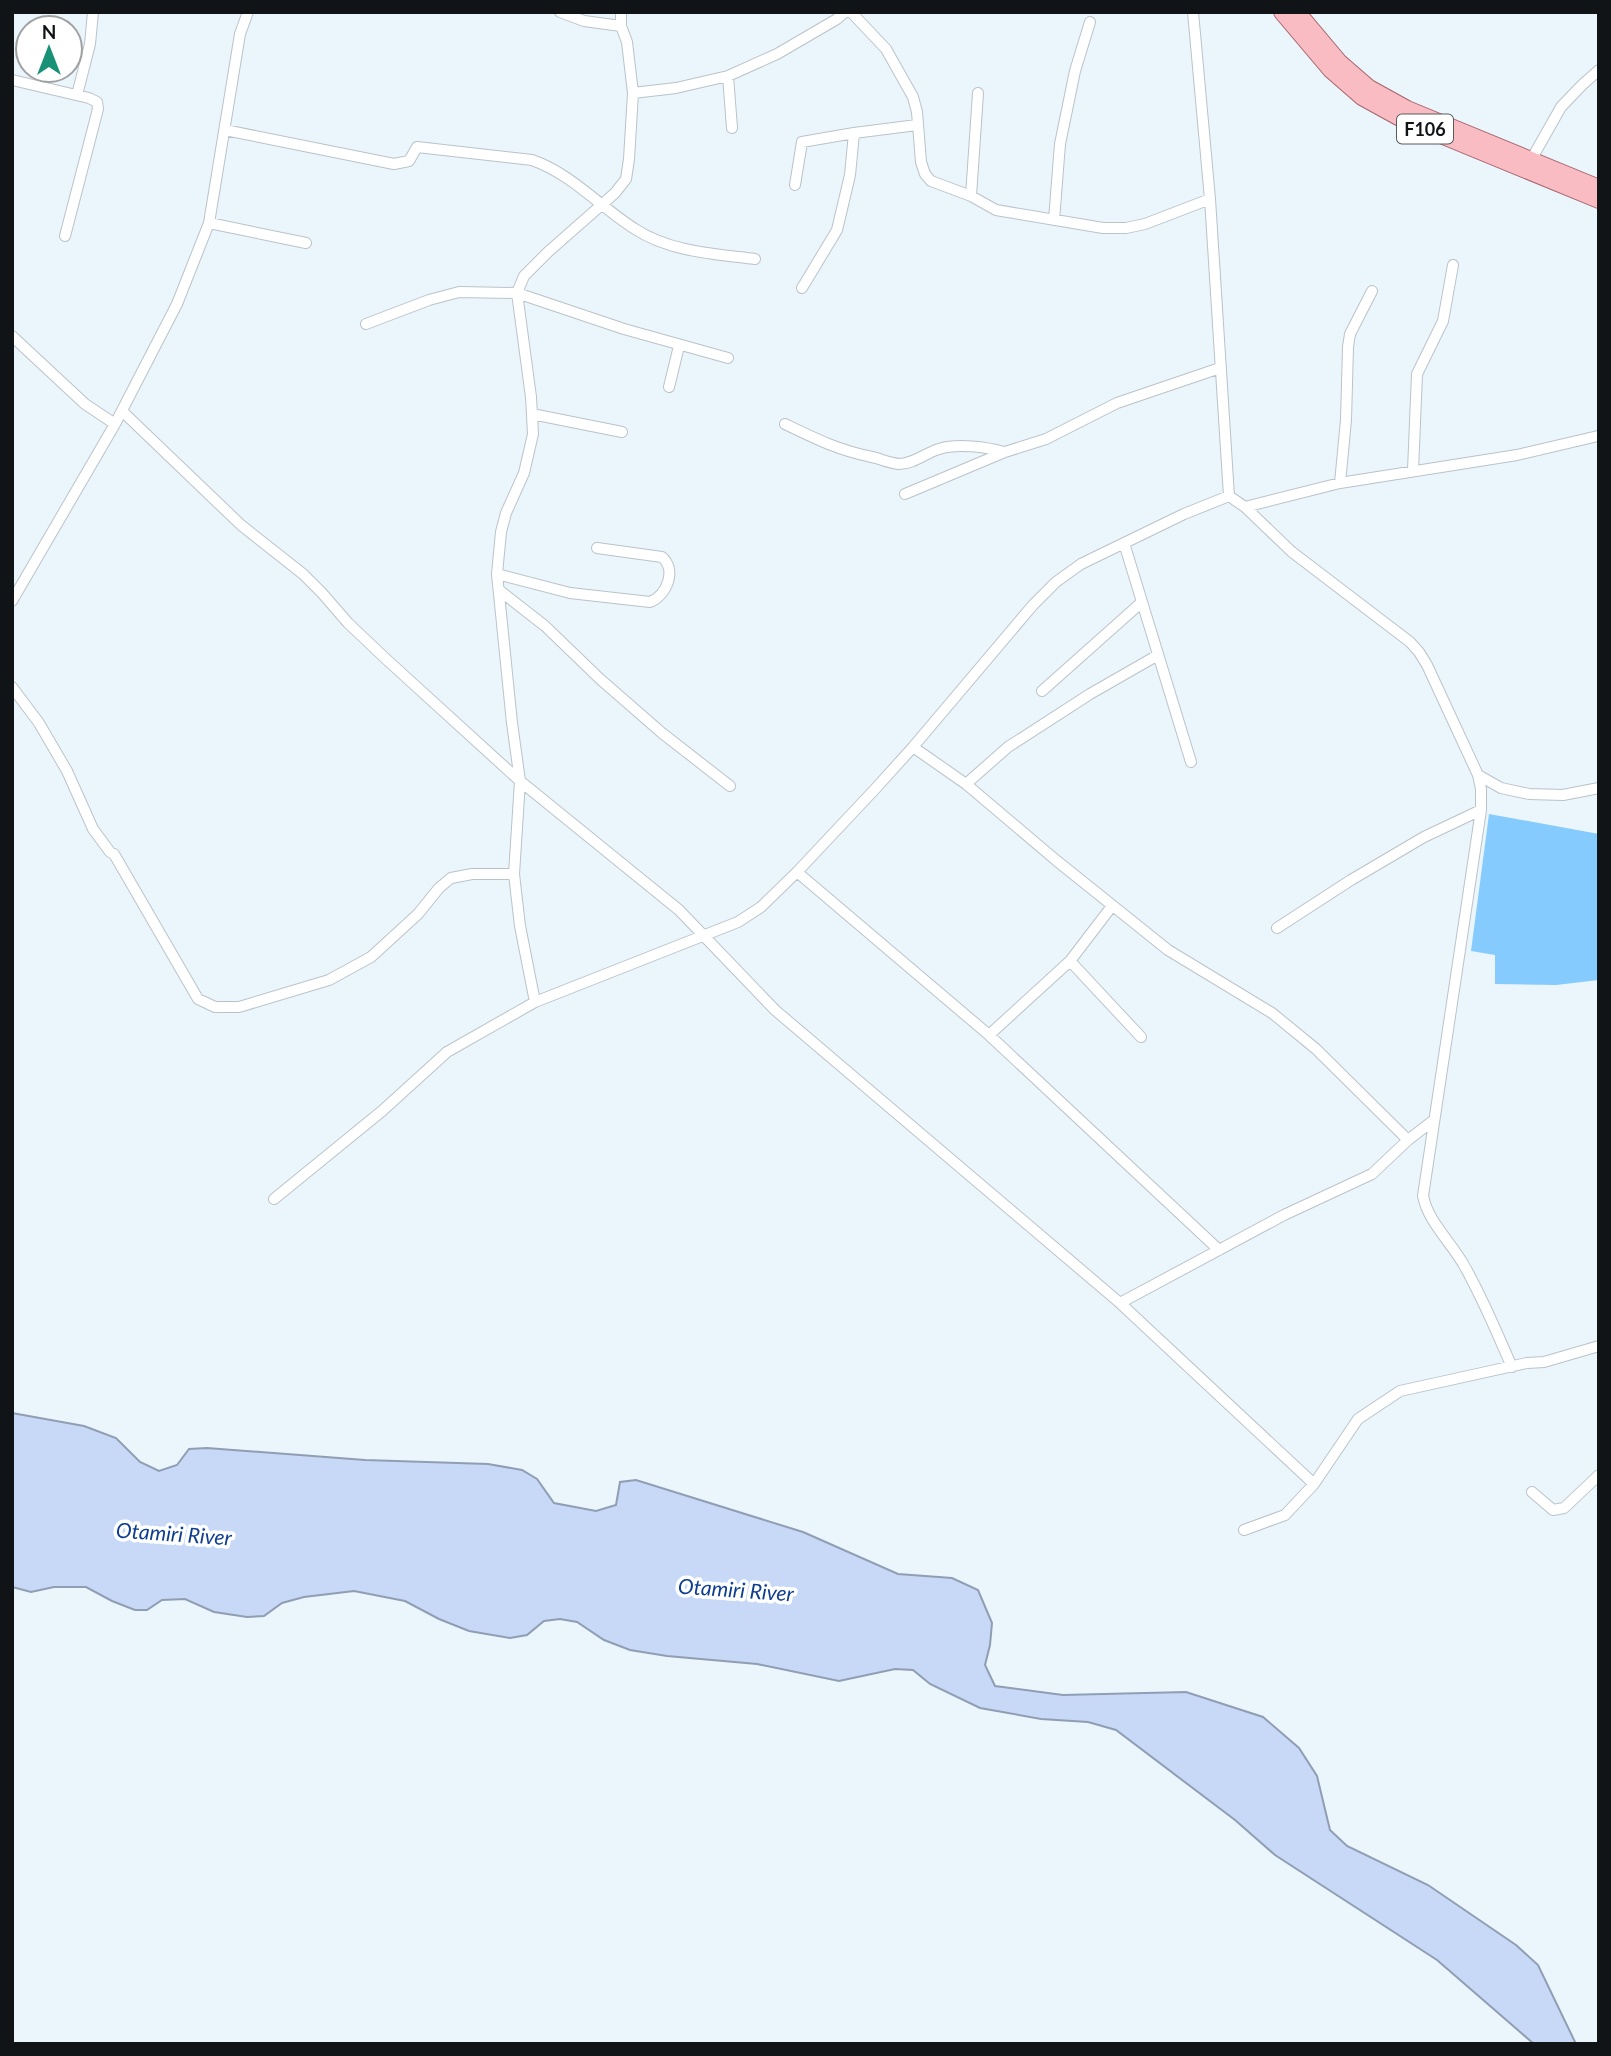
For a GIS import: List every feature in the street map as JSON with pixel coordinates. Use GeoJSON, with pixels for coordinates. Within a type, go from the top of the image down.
{"type":"FeatureCollection","features":[{"type":"Feature","properties":{"kind":"main road","name":"F106"},"geometry":{"type":"LineString","coordinates":[[1282,12],[1331,70],[1362,97],[1402,119],[1599,200]]}},
{"type":"Feature","properties":{"kind":"main road","name":"F106"},"geometry":{"type":"LineString","coordinates":[[1297,12],[1339,62],[1369,88],[1407,109],[1599,188]]}},
{"type":"Feature","properties":{"kind":"street"},"geometry":{"type":"LineString","coordinates":[[77,95],[90,44],[93,12]]}},
{"type":"Feature","properties":{"kind":"street"},"geometry":{"type":"LineString","coordinates":[[12,601],[116,424],[177,304],[209,223],[240,34],[248,12]]}},
{"type":"Feature","properties":{"kind":"street"},"geometry":{"type":"LineString","coordinates":[[560,12],[584,21],[621,26]]}},
{"type":"Feature","properties":{"kind":"street"},"geometry":{"type":"LineString","coordinates":[[535,1002],[520,926],[514,874],[520,781],[497,574],[501,532],[506,513],[524,473],[533,434],[517,293],[524,276],[626,179],[633,93],[621,12]]}},
{"type":"Feature","properties":{"kind":"street"},"geometry":{"type":"LineString","coordinates":[[633,93],[676,88],[728,76],[777,54],[845,12]]}},
{"type":"Feature","properties":{"kind":"street"},"geometry":{"type":"LineString","coordinates":[[851,12],[881,43],[913,97],[922,162],[925,174],[931,181],[971,196],[996,210],[1103,228],[1145,225],[1210,199]]}},
{"type":"Feature","properties":{"kind":"street"},"geometry":{"type":"LineString","coordinates":[[1193,12],[1210,199],[1229,496]]}},
{"type":"Feature","properties":{"kind":"street"},"geometry":{"type":"LineString","coordinates":[[1054,220],[1060,144],[1075,71],[1090,23]]}},
{"type":"Feature","properties":{"kind":"street"},"geometry":{"type":"LineString","coordinates":[[1531,160],[1562,107],[1599,70]]}},
{"type":"Feature","properties":{"kind":"street"},"geometry":{"type":"LineString","coordinates":[[728,76],[732,128]]}},
{"type":"Feature","properties":{"kind":"street"},"geometry":{"type":"LineString","coordinates":[[12,80],[97,102],[98,109],[65,236]]}},
{"type":"Feature","properties":{"kind":"street"},"geometry":{"type":"LineString","coordinates":[[971,196],[978,93]]}},
{"type":"Feature","properties":{"kind":"street"},"geometry":{"type":"LineString","coordinates":[[795,184],[802,142],[917,125]]}},
{"type":"Feature","properties":{"kind":"street"},"geometry":{"type":"LineString","coordinates":[[225,130],[394,164],[409,161],[417,147],[532,160],[549,165],[568,177],[637,231],[656,240],[678,248],[755,258]]}},
{"type":"Feature","properties":{"kind":"street"},"geometry":{"type":"LineString","coordinates":[[802,288],[836,230],[850,175],[854,133]]}},
{"type":"Feature","properties":{"kind":"street"},"geometry":{"type":"LineString","coordinates":[[209,223],[306,243]]}},
{"type":"Feature","properties":{"kind":"street"},"geometry":{"type":"LineString","coordinates":[[1413,470],[1417,374],[1443,321],[1453,265]]}},
{"type":"Feature","properties":{"kind":"street"},"geometry":{"type":"LineString","coordinates":[[1340,483],[1346,419],[1348,346],[1350,334],[1372,291]]}},
{"type":"Feature","properties":{"kind":"street"},"geometry":{"type":"LineString","coordinates":[[366,324],[429,300],[459,292],[517,293],[679,346],[728,358]]}},
{"type":"Feature","properties":{"kind":"street"},"geometry":{"type":"LineString","coordinates":[[12,336],[85,404],[116,424]]}},
{"type":"Feature","properties":{"kind":"street"},"geometry":{"type":"LineString","coordinates":[[669,387],[679,346]]}},
{"type":"Feature","properties":{"kind":"street"},"geometry":{"type":"LineString","coordinates":[[905,494],[1005,452],[1046,439],[1117,403],[1220,368]]}},
{"type":"Feature","properties":{"kind":"street"},"geometry":{"type":"LineString","coordinates":[[122,411],[241,525],[303,575],[377,650],[520,781],[679,910],[775,1010],[1120,1303],[1314,1484]]}},
{"type":"Feature","properties":{"kind":"street"},"geometry":{"type":"LineString","coordinates":[[532,414],[622,432]]}},
{"type":"Feature","properties":{"kind":"street"},"geometry":{"type":"LineString","coordinates":[[785,424],[852,454],[900,464],[912,462],[947,446],[990,448],[1005,452]]}},
{"type":"Feature","properties":{"kind":"street"},"geometry":{"type":"LineString","coordinates":[[1245,507],[1340,483],[1413,470],[1457,466],[1598,436]]}},
{"type":"Feature","properties":{"kind":"street"},"geometry":{"type":"LineString","coordinates":[[1229,496],[1245,507],[1293,552],[1410,642],[1419,652],[1478,775],[1481,810],[1423,1196],[1429,1214],[1478,1289],[1512,1367]]}},
{"type":"Feature","properties":{"kind":"street"},"geometry":{"type":"LineString","coordinates":[[274,1199],[382,1111],[447,1052],[535,1002],[738,922],[761,907],[797,872],[912,747],[1033,605],[1056,582],[1081,564],[1229,496]]}},
{"type":"Feature","properties":{"kind":"street"},"geometry":{"type":"LineString","coordinates":[[1124,543],[1191,762]]}},
{"type":"Feature","properties":{"kind":"street"},"geometry":{"type":"LineString","coordinates":[[497,574],[570,593],[650,602],[658,599],[666,589],[669,572],[667,561],[662,557],[597,548]]}},
{"type":"Feature","properties":{"kind":"street"},"geometry":{"type":"LineString","coordinates":[[499,590],[545,626],[662,733],[730,786]]}},
{"type":"Feature","properties":{"kind":"street"},"geometry":{"type":"LineString","coordinates":[[1042,691],[1142,602]]}},
{"type":"Feature","properties":{"kind":"street"},"geometry":{"type":"LineString","coordinates":[[966,784],[1008,747],[1090,694],[1158,655]]}},
{"type":"Feature","properties":{"kind":"street"},"geometry":{"type":"LineString","coordinates":[[12,687],[39,723],[67,771],[93,829],[114,854],[198,999],[215,1007],[239,1007],[329,980],[371,957],[452,878],[472,874],[514,874]]}},
{"type":"Feature","properties":{"kind":"street"},"geometry":{"type":"LineString","coordinates":[[912,747],[966,784],[1168,950],[1272,1013],[1307,1042],[1408,1140]]}},
{"type":"Feature","properties":{"kind":"street"},"geometry":{"type":"LineString","coordinates":[[1478,775],[1501,788],[1529,794],[1563,795],[1599,788]]}},
{"type":"Feature","properties":{"kind":"street"},"geometry":{"type":"LineString","coordinates":[[1277,928],[1387,859],[1481,810]]}},
{"type":"Feature","properties":{"kind":"street"},"geometry":{"type":"LineString","coordinates":[[797,872],[989,1035],[1219,1250]]}},
{"type":"Feature","properties":{"kind":"street"},"geometry":{"type":"LineString","coordinates":[[989,1035],[1070,961],[1112,906]]}},
{"type":"Feature","properties":{"kind":"street"},"geometry":{"type":"LineString","coordinates":[[1070,961],[1141,1037]]}},
{"type":"Feature","properties":{"kind":"street"},"geometry":{"type":"LineString","coordinates":[[1120,1303],[1284,1215],[1372,1174],[1434,1120]]}},
{"type":"Feature","properties":{"kind":"street"},"geometry":{"type":"LineString","coordinates":[[1244,1530],[1285,1515],[1314,1484],[1358,1419],[1400,1391],[1544,1362],[1599,1346]]}},
{"type":"Feature","properties":{"kind":"street"},"geometry":{"type":"LineString","coordinates":[[1532,1492],[1553,1510],[1557,1510],[1564,1508],[1599,1475]]}},
{"type":"Feature","properties":{"kind":"shaded area"},"geometry":{"type":"Polygon","coordinates":[[[1489,814],[1599,834],[1599,980],[1556,985],[1495,984],[1495,955],[1471,951],[1489,814]]]}},
{"type":"Feature","properties":{"kind":"water","name":"Otamiri River"},"geometry":{"type":"Polygon","coordinates":[[[12,1413],[84,1426],[116,1438],[140,1462],[159,1471],[177,1465],[189,1449],[207,1448],[365,1460],[488,1464],[522,1470],[537,1479],[554,1503],[596,1511],[616,1505],[620,1482],[636,1480],[803,1532],[898,1574],[952,1578],[978,1590],[992,1623],[985,1665],[995,1686],[1063,1695],[1186,1692],[1263,1717],[1299,1748],[1317,1776],[1330,1830],[1347,1846],[1428,1885],[1516,1945],[1538,1965],[1576,2044],[1534,2044],[1437,1960],[1275,1855],[1235,1820],[1116,1730],[1088,1722],[1041,1719],[980,1708],[930,1684],[913,1670],[895,1669],[839,1681],[757,1664],[630,1650],[604,1640],[577,1622],[560,1619],[544,1621],[527,1635],[510,1638],[469,1631],[405,1601],[354,1591],[304,1597],[282,1603],[264,1616],[247,1617],[214,1612],[185,1599],[162,1600],[147,1610],[135,1610],[86,1587],[54,1587],[31,1592],[12,1587],[12,1413]]]}}]}
